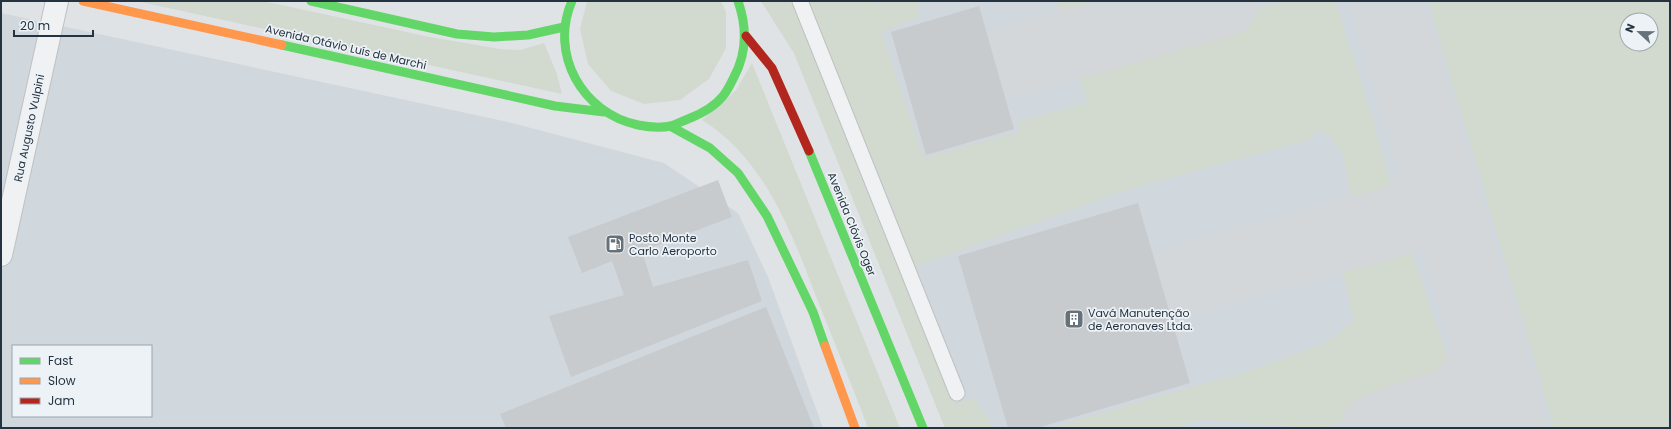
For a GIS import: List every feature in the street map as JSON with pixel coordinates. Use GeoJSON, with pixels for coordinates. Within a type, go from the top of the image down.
{"type":"FeatureCollection","features":[{"type":"Feature","properties":{"kind":"main road","name":"Avenida Otávio Luís de Marchi"},"geometry":{"type":"LineString","coordinates":[[83,1],[555,106],[604,112]]}},
{"type":"Feature","properties":{"kind":"main road"},"geometry":{"type":"LineString","coordinates":[[311,1],[457,34],[494,37],[528,35],[564,27]]}},
{"type":"Feature","properties":{"kind":"main road"},"geometry":{"type":"LineString","coordinates":[[572,1],[564,12],[565,52],[572,75],[586,96],[604,112],[624,122],[647,126],[670,126],[700,115],[724,95],[740,67],[746,36],[743,12],[738,1]]}},
{"type":"Feature","properties":{"kind":"main road","name":"Avenida Clóvis Oger"},"geometry":{"type":"LineString","coordinates":[[746,36],[772,68],[811,156],[923,428]]}},
{"type":"Feature","properties":{"kind":"main road"},"geometry":{"type":"LineString","coordinates":[[670,126],[710,148],[738,173],[767,216],[814,312],[855,428]]}},
{"type":"Feature","properties":{"kind":"street","name":"Rua Augusto Vulpini"},"geometry":{"type":"LineString","coordinates":[[1,255],[57,1]]}},
{"type":"Feature","properties":{"kind":"lane"},"geometry":{"type":"LineString","coordinates":[[800,1],[957,392]]}},
{"type":"Feature","properties":{"kind":"shaded area"},"geometry":{"type":"Polygon","coordinates":[[[136,1],[263,1],[425,36],[500,49],[520,50],[544,43],[557,74],[562,94],[136,1]]]}},
{"type":"Feature","properties":{"kind":"shaded area"},"geometry":{"type":"Polygon","coordinates":[[[587,1],[721,1],[726,12],[726,48],[709,79],[680,100],[644,104],[611,91],[588,64],[580,29],[587,1]]]}},
{"type":"Feature","properties":{"kind":"shaded area"},"geometry":{"type":"Polygon","coordinates":[[[761,1],[1670,1],[1670,428],[945,428],[794,53],[761,1]]]}},
{"type":"Feature","properties":{"kind":"shaded area"},"geometry":{"type":"Polygon","coordinates":[[[761,1],[795,1],[804,29],[876,214],[955,403],[974,398],[995,428],[945,428],[794,53],[761,1]]]}},
{"type":"Feature","properties":{"kind":"shaded area"},"geometry":{"type":"Polygon","coordinates":[[[808,1],[874,1],[875,5],[886,1],[918,1],[919,16],[882,32],[923,158],[1020,132],[1017,121],[1087,103],[1076,65],[1099,52],[1288,1],[1334,1],[1336,3],[1369,106],[1390,182],[1389,191],[1379,200],[1352,204],[1344,156],[1329,135],[1318,131],[1306,141],[1130,189],[913,267],[889,197],[848,102],[808,1]]]}},
{"type":"Feature","properties":{"kind":"shaded area"},"geometry":{"type":"Polygon","coordinates":[[[1056,1],[1157,1],[1065,27],[1056,1]]]}},
{"type":"Feature","properties":{"kind":"shaded area"},"geometry":{"type":"Polygon","coordinates":[[[1428,1],[1670,1],[1670,428],[1554,428],[1428,1]]]}},
{"type":"Feature","properties":{"kind":"shaded area"},"geometry":{"type":"Polygon","coordinates":[[[1,13],[508,122],[664,163],[738,213],[768,277],[823,428],[1,428],[1,13]]]}},
{"type":"Feature","properties":{"kind":"shaded area"},"geometry":{"type":"Polygon","coordinates":[[[752,63],[900,428],[868,428],[800,256],[776,204],[762,180],[745,157],[725,137],[702,120],[736,90],[752,63]]]}},
{"type":"Feature","properties":{"kind":"shaded area"},"geometry":{"type":"Polygon","coordinates":[[[1392,239],[1408,243],[1451,367],[1444,382],[1408,401],[1321,428],[1296,428],[1278,425],[1201,419],[1176,428],[1050,428],[1251,370],[1326,343],[1354,321],[1339,258],[1377,243],[1392,239]]]}},
{"type":"Feature","properties":{"kind":"building"},"geometry":{"type":"Polygon","coordinates":[[[979,6],[1014,129],[926,155],[891,32],[979,6]]]}},
{"type":"Feature","properties":{"kind":"building"},"geometry":{"type":"Polygon","coordinates":[[[718,180],[732,217],[642,251],[653,287],[748,260],[762,301],[571,377],[549,316],[624,295],[612,261],[582,273],[568,237],[718,180]]]}},
{"type":"Feature","properties":{"kind":"building","name":"Vavá Manutenção de Aeronaves Ltda."},"geometry":{"type":"Polygon","coordinates":[[[1138,203],[1190,383],[1037,428],[1008,428],[958,256],[1138,203]]]}},
{"type":"Feature","properties":{"kind":"building"},"geometry":{"type":"Polygon","coordinates":[[[766,307],[814,428],[506,428],[500,414],[766,307]]]}},
{"type":"Feature","properties":{"kind":"taxiway"},"geometry":{"type":"LineString","coordinates":[[1007,62],[1224,1]]}},
{"type":"Feature","properties":{"kind":"taxiway"},"geometry":{"type":"LineString","coordinates":[[1386,1],[1512,428]]}},
{"type":"Feature","properties":{"kind":"taxiway"},"geometry":{"type":"LineString","coordinates":[[1179,281],[1407,218],[1418,208],[1426,196],[1434,167]]}},
{"type":"Feature","properties":{"kind":"taxiway"},"geometry":{"type":"LineString","coordinates":[[1377,428],[1459,400],[1480,375],[1489,353]]}},
{"type":"Feature","properties":{"kind":"traffic: fast"},"geometry":{"type":"LineString","coordinates":[[311,1],[457,34],[494,37],[528,35],[564,27]]}},
{"type":"Feature","properties":{"kind":"traffic: fast"},"geometry":{"type":"LineString","coordinates":[[572,1],[566,21],[565,41],[568,60],[575,78],[586,94],[601,108],[618,118],[638,125],[650,127],[671,126],[693,117],[712,106],[723,96],[731,84],[738,68],[743,49],[743,20],[738,1]]}},
{"type":"Feature","properties":{"kind":"traffic: fast"},"geometry":{"type":"LineString","coordinates":[[282,45],[555,106],[604,112]]}},
{"type":"Feature","properties":{"kind":"traffic: fast"},"geometry":{"type":"LineString","coordinates":[[670,126],[710,148],[738,173],[767,216],[813,312],[825,346]]}},
{"type":"Feature","properties":{"kind":"traffic: fast"},"geometry":{"type":"LineString","coordinates":[[809,151],[923,428]]}},
{"type":"Feature","properties":{"kind":"traffic: slow"},"geometry":{"type":"LineString","coordinates":[[83,1],[282,45]]}},
{"type":"Feature","properties":{"kind":"traffic: slow"},"geometry":{"type":"LineString","coordinates":[[825,346],[855,428]]}},
{"type":"Feature","properties":{"kind":"traffic: jam"},"geometry":{"type":"LineString","coordinates":[[746,36],[772,68],[809,151]]}},
{"type":"Feature","properties":{"kind":"place","name":"Posto Monte Carlo Aeroporto"},"geometry":{"type":"Point","coordinates":[615,244]}},
{"type":"Feature","properties":{"kind":"place","name":"Vavá Manutenção de Aeronaves Ltda."},"geometry":{"type":"Point","coordinates":[1074,319]}}]}
